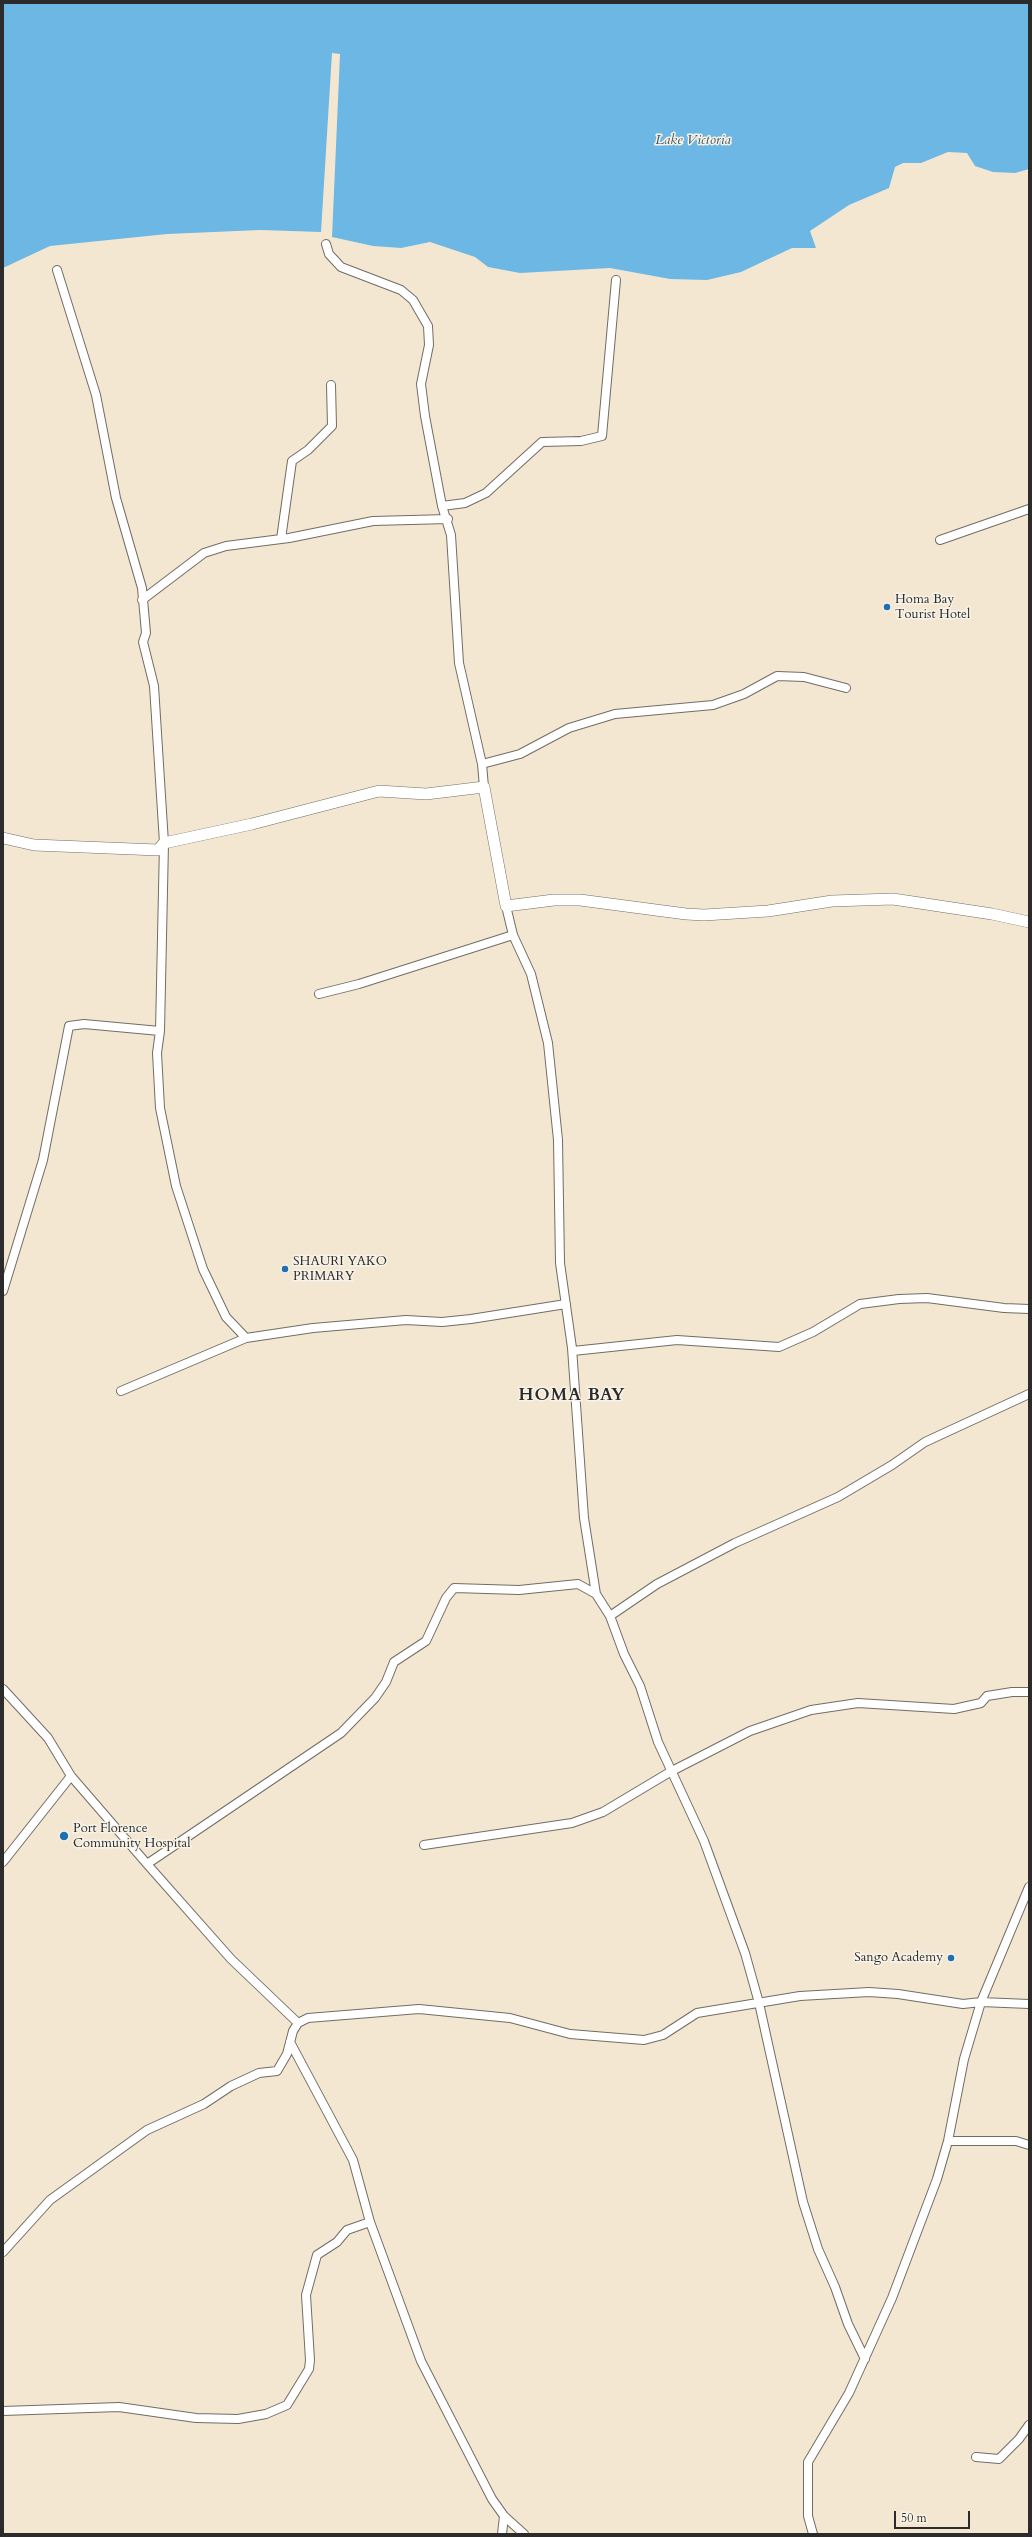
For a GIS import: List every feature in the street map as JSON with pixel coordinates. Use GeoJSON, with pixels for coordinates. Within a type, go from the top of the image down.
{"type":"FeatureCollection","features":[{"type":"Feature","properties":{"kind":"street"},"geometry":{"type":"LineString","coordinates":[[326,244],[329,254],[340,267],[401,290],[413,300],[428,326],[429,345],[421,384],[442,506],[448,519],[459,663],[482,764],[484,787],[506,906],[513,935],[531,974],[548,1043],[558,1140],[560,1263],[572,1348],[584,1518],[596,1594],[610,1616],[624,1654],[640,1686],[658,1742],[670,1772],[704,1841],[745,1953],[759,2003],[803,2202],[818,2249],[835,2287],[848,2324],[865,2359]]}},
{"type":"Feature","properties":{"kind":"street"},"geometry":{"type":"LineString","coordinates":[[56,270],[96,395],[116,498],[142,588],[146,633],[143,642],[154,686],[164,843],[160,1031],[157,1053],[160,1108],[176,1186],[203,1269],[226,1317],[246,1338]]}},
{"type":"Feature","properties":{"kind":"street"},"geometry":{"type":"LineString","coordinates":[[442,506],[465,503],[486,493],[542,442],[581,441],[602,436],[616,280]]}},
{"type":"Feature","properties":{"kind":"street"},"geometry":{"type":"LineString","coordinates":[[281,539],[292,461],[308,450],[332,426],[331,385]]}},
{"type":"Feature","properties":{"kind":"street"},"geometry":{"type":"LineString","coordinates":[[940,540],[1029,509]]}},
{"type":"Feature","properties":{"kind":"street"},"geometry":{"type":"LineString","coordinates":[[142,600],[204,553],[226,546],[327,532],[373,521],[448,519]]}},
{"type":"Feature","properties":{"kind":"street"},"geometry":{"type":"LineString","coordinates":[[482,764],[520,754],[569,728],[615,714],[713,706],[744,694],[777,676],[791,674],[846,688]]}},
{"type":"Feature","properties":{"kind":"street"},"geometry":{"type":"LineString","coordinates":[[3,838],[34,845],[158,850],[164,843],[252,824],[379,791],[426,794],[484,787]]}},
{"type":"Feature","properties":{"kind":"street"},"geometry":{"type":"LineString","coordinates":[[506,906],[554,900],[580,900],[704,915],[768,911],[832,901],[894,899],[992,914],[1029,922]]}},
{"type":"Feature","properties":{"kind":"street"},"geometry":{"type":"LineString","coordinates":[[319,994],[359,984],[513,935]]}},
{"type":"Feature","properties":{"kind":"street"},"geometry":{"type":"LineString","coordinates":[[3,1291],[43,1160],[69,1026],[84,1024],[160,1031]]}},
{"type":"Feature","properties":{"kind":"street"},"geometry":{"type":"LineString","coordinates":[[572,1348],[573,1351],[676,1340],[779,1346],[813,1332],[860,1304],[899,1299],[926,1298],[1004,1308],[1029,1309]]}},
{"type":"Feature","properties":{"kind":"street"},"geometry":{"type":"LineString","coordinates":[[121,1391],[246,1338],[313,1328],[406,1320],[442,1322],[566,1304]]}},
{"type":"Feature","properties":{"kind":"street"},"geometry":{"type":"LineString","coordinates":[[610,1616],[657,1584],[735,1543],[838,1497],[892,1465],[925,1442],[1029,1394]]}},
{"type":"Feature","properties":{"kind":"street"},"geometry":{"type":"LineString","coordinates":[[147,1864],[341,1733],[375,1698],[386,1682],[394,1662],[426,1641],[446,1598],[454,1588],[519,1590],[578,1584],[596,1594]]}},
{"type":"Feature","properties":{"kind":"street"},"geometry":{"type":"LineString","coordinates":[[3,1689],[48,1738],[71,1776],[147,1864],[231,1958],[298,2023]]}},
{"type":"Feature","properties":{"kind":"street"},"geometry":{"type":"LineString","coordinates":[[424,1845],[572,1823],[615,1806],[670,1772],[750,1731],[811,1710],[833,1705],[858,1703],[954,1709],[981,1703],[987,1696],[1012,1692],[1029,1692]]}},
{"type":"Feature","properties":{"kind":"street"},"geometry":{"type":"LineString","coordinates":[[3,1862],[71,1776]]}},
{"type":"Feature","properties":{"kind":"street"},"geometry":{"type":"LineString","coordinates":[[813,2534],[808,2516],[808,2462],[849,2393],[892,2298],[937,2179],[948,2141],[964,2059],[980,2002],[1029,1887]]}},
{"type":"Feature","properties":{"kind":"street"},"geometry":{"type":"LineString","coordinates":[[3,2252],[50,2200],[147,2130],[204,2104],[231,2086],[259,2073],[278,2071],[288,2054],[290,2042],[298,2023],[308,2018],[352,2012],[419,2008],[510,2018],[570,2034],[644,2040],[663,2035],[697,2013],[800,1996],[869,1992],[898,1994],[963,2004],[980,2002],[1029,2004]]}},
{"type":"Feature","properties":{"kind":"street"},"geometry":{"type":"LineString","coordinates":[[290,2042],[353,2160],[370,2222],[421,2361],[492,2499],[504,2516],[524,2534]]}},
{"type":"Feature","properties":{"kind":"street"},"geometry":{"type":"LineString","coordinates":[[948,2141],[1016,2141],[1029,2145]]}},
{"type":"Feature","properties":{"kind":"street"},"geometry":{"type":"LineString","coordinates":[[3,2411],[120,2407],[196,2418],[238,2419],[266,2414],[288,2405],[309,2369],[310,2360],[306,2295],[317,2255],[337,2242],[347,2230],[370,2222]]}},
{"type":"Feature","properties":{"kind":"street"},"geometry":{"type":"LineString","coordinates":[[976,2457],[999,2459],[1019,2439],[1029,2425]]}},
{"type":"Feature","properties":{"kind":"street"},"geometry":{"type":"LineString","coordinates":[[502,2534],[504,2516]]}},
{"type":"Feature","properties":{"kind":"water","name":"Lake Victoria"},"geometry":{"type":"Polygon","coordinates":[[[3,3],[1029,3],[1029,169],[1015,173],[993,172],[975,166],[967,153],[948,152],[921,163],[903,163],[895,167],[889,188],[849,205],[810,231],[816,248],[792,248],[741,272],[707,280],[670,279],[610,268],[520,273],[488,267],[475,257],[430,242],[401,248],[373,246],[332,237],[340,54],[332,53],[321,232],[260,230],[167,234],[50,246],[3,268],[3,3]]]}},
{"type":"Feature","properties":{"kind":"place","name":"Homa Bay Tourist Hotel"},"geometry":{"type":"Point","coordinates":[887,607]}},
{"type":"Feature","properties":{"kind":"place","name":"SHAURI YAKO PRIMARY"},"geometry":{"type":"Point","coordinates":[285,1269]}},
{"type":"Feature","properties":{"kind":"place","name":"Port Florence Community Hospital"},"geometry":{"type":"Point","coordinates":[64,1836]}},
{"type":"Feature","properties":{"kind":"place","name":"Sango Academy"},"geometry":{"type":"Point","coordinates":[951,1958]}},
{"type":"Feature","properties":{"kind":"district","name":"HOMA BAY"},"geometry":{"type":"Point","coordinates":[572,1396]}}]}
